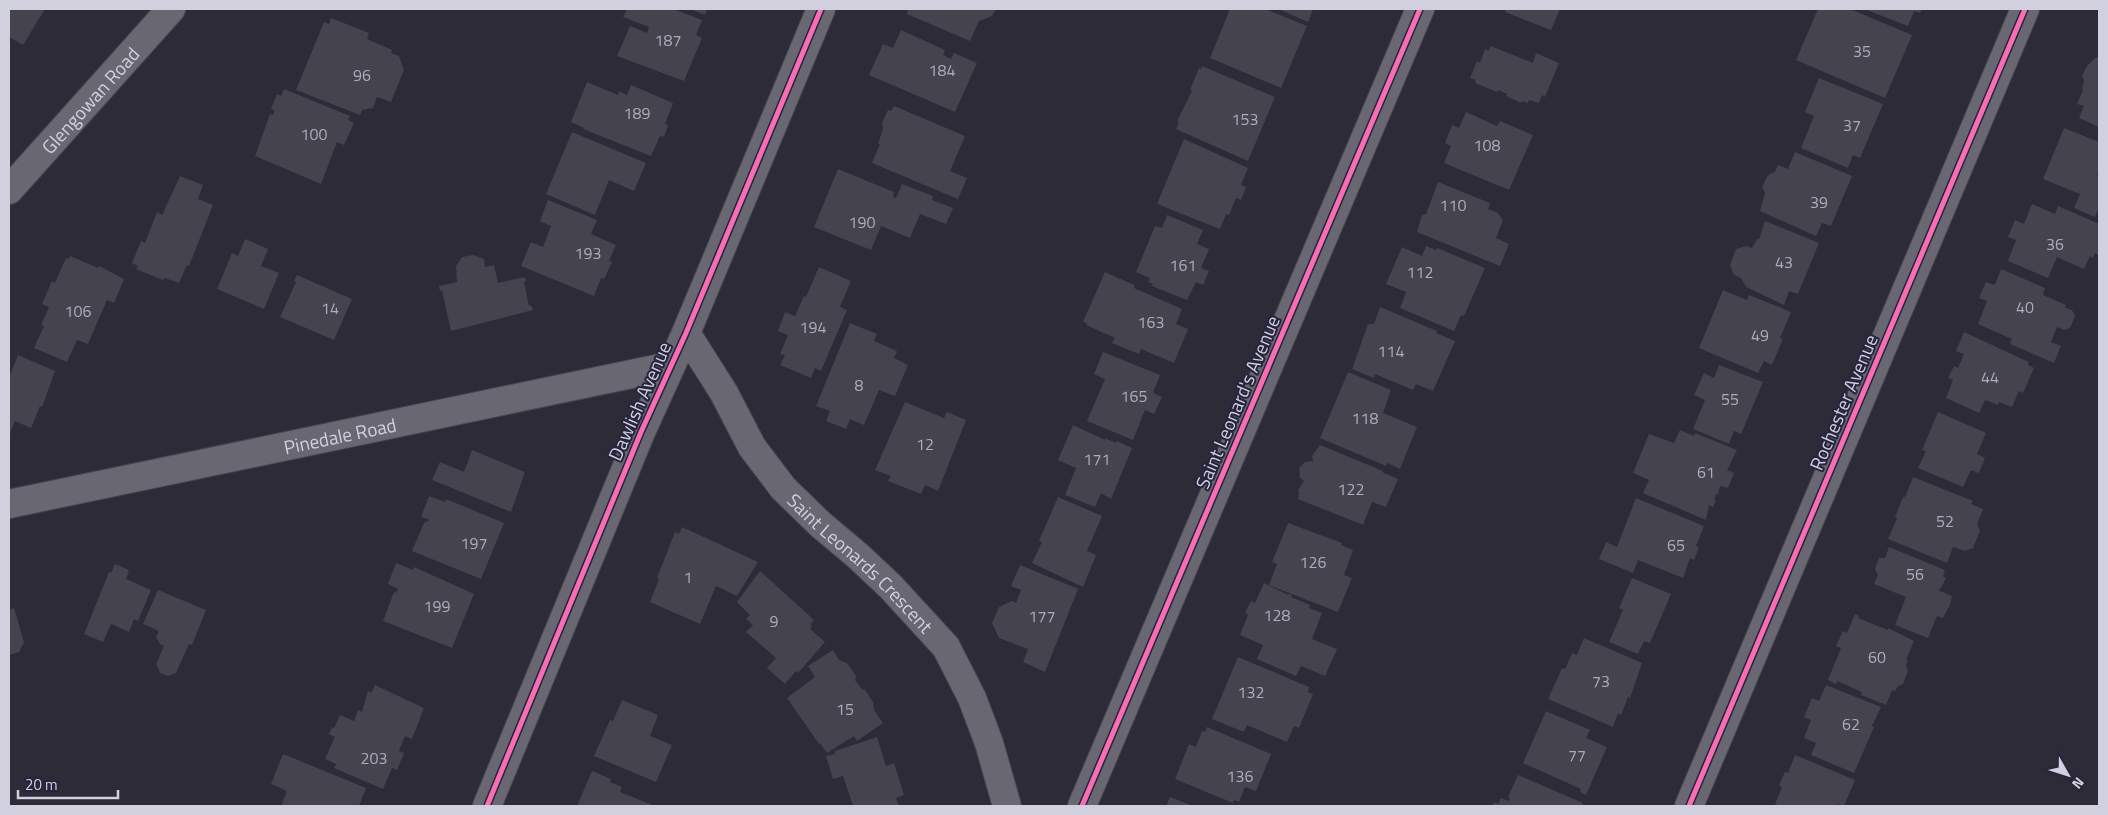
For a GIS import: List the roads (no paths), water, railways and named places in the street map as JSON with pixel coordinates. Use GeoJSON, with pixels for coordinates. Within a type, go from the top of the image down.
{"type":"FeatureCollection","features":[{"type":"Feature","properties":{"kind":"street","name":"Glengowan Road"},"geometry":{"type":"LineString","coordinates":[[9,190],[171,9]]}},
{"type":"Feature","properties":{"kind":"street","name":"Dawlish Avenue"},"geometry":{"type":"LineString","coordinates":[[487,806],[641,432],[686,333],[821,9]]}},
{"type":"Feature","properties":{"kind":"street","name":"Saint Leonard's Avenue"},"geometry":{"type":"LineString","coordinates":[[1082,806],[1420,9]]}},
{"type":"Feature","properties":{"kind":"street","name":"Rochester Avenue"},"geometry":{"type":"LineString","coordinates":[[1689,806],[2024,9]]}},
{"type":"Feature","properties":{"kind":"street","name":"Saint Leonards Crescent"},"geometry":{"type":"LineString","coordinates":[[686,333],[724,393],[752,447],[783,488],[820,524],[891,586],[946,647],[972,698],[989,743],[1007,806]]}},
{"type":"Feature","properties":{"kind":"street","name":"Pinedale Road"},"geometry":{"type":"LineString","coordinates":[[9,504],[670,366]]}}]}
